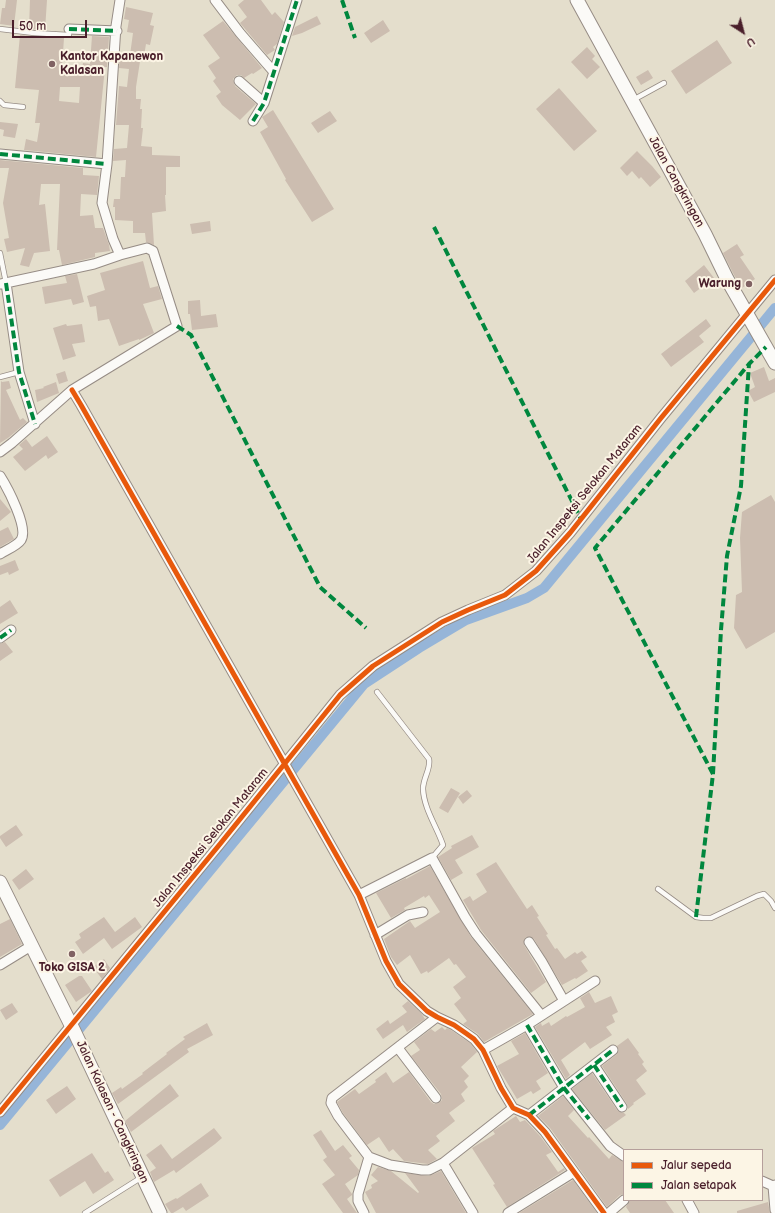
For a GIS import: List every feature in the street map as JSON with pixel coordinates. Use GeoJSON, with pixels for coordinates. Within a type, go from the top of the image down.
{"type":"FeatureCollection","features":[{"type":"Feature","properties":{"kind":"main road","name":"Jalan Cangkringan"},"geometry":{"type":"LineString","coordinates":[[577,0],[705,234],[748,318],[775,363]]}},
{"type":"Feature","properties":{"kind":"main road","name":"Jalan Kalasan - Cangkringan"},"geometry":{"type":"LineString","coordinates":[[0,882],[73,1027],[160,1213]]}},
{"type":"Feature","properties":{"kind":"street"},"geometry":{"type":"LineString","coordinates":[[120,0],[107,164],[102,203],[113,239],[120,255]]}},
{"type":"Feature","properties":{"kind":"street"},"geometry":{"type":"LineString","coordinates":[[215,0],[240,33],[273,72]]}},
{"type":"Feature","properties":{"kind":"street"},"geometry":{"type":"LineString","coordinates":[[253,121],[264,103],[297,0]]}},
{"type":"Feature","properties":{"kind":"street"},"geometry":{"type":"LineString","coordinates":[[70,29],[117,31]]}},
{"type":"Feature","properties":{"kind":"street"},"geometry":{"type":"LineString","coordinates":[[239,81],[264,103]]}},
{"type":"Feature","properties":{"kind":"street"},"geometry":{"type":"LineString","coordinates":[[0,154],[107,164]]}},
{"type":"Feature","properties":{"kind":"street"},"geometry":{"type":"LineString","coordinates":[[0,452],[35,424],[72,390],[177,326],[153,251],[147,248],[94,264],[3,283],[19,372],[35,424]]}},
{"type":"Feature","properties":{"kind":"street","name":"Jalan Inspeksi Selokan Mataram"},"geometry":{"type":"LineString","coordinates":[[0,1112],[73,1027],[286,767],[323,714],[353,683],[373,666],[442,622],[505,595],[536,571],[570,533],[661,418],[748,318],[775,280]]}},
{"type":"Feature","properties":{"kind":"street"},"geometry":{"type":"LineString","coordinates":[[72,390],[359,895],[386,961],[399,984],[415,1000],[437,1017],[454,1025],[474,1039],[483,1050],[501,1088],[513,1108],[529,1115],[545,1132],[604,1213]]}},
{"type":"Feature","properties":{"kind":"street"},"geometry":{"type":"LineString","coordinates":[[0,476],[8,490],[23,529],[22,539],[0,554]]}},
{"type":"Feature","properties":{"kind":"street"},"geometry":{"type":"LineString","coordinates":[[0,638],[11,630]]}},
{"type":"Feature","properties":{"kind":"street"},"geometry":{"type":"LineString","coordinates":[[359,895],[432,858],[476,934],[541,1015]]}},
{"type":"Feature","properties":{"kind":"street"},"geometry":{"type":"LineString","coordinates":[[375,934],[408,915],[423,912]]}},
{"type":"Feature","properties":{"kind":"street"},"geometry":{"type":"LineString","coordinates":[[528,942],[542,962],[564,1001]]}},
{"type":"Feature","properties":{"kind":"street"},"geometry":{"type":"LineString","coordinates":[[0,965],[31,946]]}},
{"type":"Feature","properties":{"kind":"street"},"geometry":{"type":"LineString","coordinates":[[483,1050],[527,1025],[595,981]]}},
{"type":"Feature","properties":{"kind":"street"},"geometry":{"type":"LineString","coordinates":[[437,1017],[332,1098],[331,1103],[338,1116],[369,1157],[390,1165],[429,1170],[443,1163],[513,1108]]}},
{"type":"Feature","properties":{"kind":"street"},"geometry":{"type":"LineString","coordinates":[[527,1025],[564,1088],[610,1146],[623,1155]]}},
{"type":"Feature","properties":{"kind":"street"},"geometry":{"type":"LineString","coordinates":[[398,1048],[436,1098]]}},
{"type":"Feature","properties":{"kind":"street"},"geometry":{"type":"LineString","coordinates":[[529,1115],[613,1050]]}},
{"type":"Feature","properties":{"kind":"street"},"geometry":{"type":"LineString","coordinates":[[594,1065],[622,1107]]}},
{"type":"Feature","properties":{"kind":"street"},"geometry":{"type":"LineString","coordinates":[[364,1213],[358,1200],[358,1194],[369,1157]]}},
{"type":"Feature","properties":{"kind":"street"},"geometry":{"type":"LineString","coordinates":[[443,1163],[473,1213]]}},
{"type":"Feature","properties":{"kind":"street"},"geometry":{"type":"LineString","coordinates":[[508,1213],[574,1172]]}},
{"type":"Feature","properties":{"kind":"street"},"geometry":{"type":"LineString","coordinates":[[763,1182],[774,1186],[775,1210]]}},
{"type":"Feature","properties":{"kind":"street"},"geometry":{"type":"LineString","coordinates":[[609,1213],[623,1201]]}},
{"type":"Feature","properties":{"kind":"street"},"geometry":{"type":"LineString","coordinates":[[688,1201],[694,1213]]}},
{"type":"Feature","properties":{"kind":"lane"},"geometry":{"type":"LineString","coordinates":[[0,29],[69,35],[70,29]]}},
{"type":"Feature","properties":{"kind":"lane"},"geometry":{"type":"LineString","coordinates":[[632,100],[664,83]]}},
{"type":"Feature","properties":{"kind":"lane"},"geometry":{"type":"LineString","coordinates":[[0,101],[4,105],[23,107]]}},
{"type":"Feature","properties":{"kind":"lane"},"geometry":{"type":"LineString","coordinates":[[0,253],[3,283]]}},
{"type":"Feature","properties":{"kind":"lane"},"geometry":{"type":"LineString","coordinates":[[0,377],[19,372]]}},
{"type":"Feature","properties":{"kind":"lane"},"geometry":{"type":"LineString","coordinates":[[377,692],[429,759],[429,767],[423,782],[423,791],[429,811],[443,845],[432,858]]}},
{"type":"Feature","properties":{"kind":"lane"},"geometry":{"type":"LineString","coordinates":[[658,889],[696,917],[711,918],[764,894],[775,908]]}},
{"type":"Feature","properties":{"kind":"lane"},"geometry":{"type":"LineString","coordinates":[[85,1213],[142,1177]]}},
{"type":"Feature","properties":{"kind":"building"},"geometry":{"type":"Polygon","coordinates":[[[6,0],[17,0],[14,26],[0,24],[2,8],[5,8],[6,0]]]}},
{"type":"Feature","properties":{"kind":"building"},"geometry":{"type":"Polygon","coordinates":[[[30,0],[47,0],[45,30],[29,29],[30,0]]]}},
{"type":"Feature","properties":{"kind":"building"},"geometry":{"type":"Polygon","coordinates":[[[244,0],[261,0],[272,15],[275,12],[284,22],[277,44],[273,47],[275,50],[267,55],[240,23],[247,17],[238,5],[244,0]]]}},
{"type":"Feature","properties":{"kind":"building"},"geometry":{"type":"Polygon","coordinates":[[[126,7],[153,13],[150,25],[154,26],[150,45],[146,44],[144,56],[141,55],[136,87],[136,99],[141,99],[140,109],[142,109],[141,128],[143,128],[141,146],[152,147],[152,155],[180,156],[180,167],[166,167],[166,211],[152,213],[154,245],[146,242],[145,233],[133,233],[133,221],[115,220],[115,207],[113,207],[114,199],[120,199],[121,177],[125,177],[126,160],[113,161],[114,149],[127,148],[129,125],[116,125],[119,86],[127,87],[129,69],[119,68],[120,54],[130,55],[133,33],[127,32],[129,20],[124,19],[126,7]]]}},
{"type":"Feature","properties":{"kind":"building"},"geometry":{"type":"Polygon","coordinates":[[[317,16],[321,24],[292,36],[295,27],[317,16]]]}},
{"type":"Feature","properties":{"kind":"building"},"geometry":{"type":"Polygon","coordinates":[[[383,20],[390,31],[371,43],[364,33],[383,20]]]}},
{"type":"Feature","properties":{"kind":"building"},"geometry":{"type":"Polygon","coordinates":[[[223,21],[262,68],[244,78],[241,75],[237,75],[233,79],[235,86],[256,104],[240,120],[222,105],[216,96],[221,92],[213,81],[216,78],[208,66],[220,58],[203,35],[223,21]]]}},
{"type":"Feature","properties":{"kind":"building"},"geometry":{"type":"Polygon","coordinates":[[[20,35],[64,38],[62,67],[82,68],[83,63],[90,64],[92,36],[109,37],[107,67],[105,67],[96,157],[24,150],[26,139],[37,142],[40,123],[35,123],[39,90],[15,88],[20,35]],[[60,87],[59,101],[79,103],[80,87],[60,87]]]}},
{"type":"Feature","properties":{"kind":"building"},"geometry":{"type":"Polygon","coordinates":[[[717,40],[732,63],[686,94],[671,71],[717,40]]]}},
{"type":"Feature","properties":{"kind":"building"},"geometry":{"type":"Polygon","coordinates":[[[587,47],[595,56],[592,59],[600,67],[587,79],[571,62],[587,47]]]}},
{"type":"Feature","properties":{"kind":"building"},"geometry":{"type":"Polygon","coordinates":[[[648,70],[653,78],[641,85],[636,77],[648,70]]]}},
{"type":"Feature","properties":{"kind":"building"},"geometry":{"type":"Polygon","coordinates":[[[559,88],[597,131],[574,151],[536,109],[559,88]]]}},
{"type":"Feature","properties":{"kind":"building"},"geometry":{"type":"Polygon","coordinates":[[[273,110],[334,209],[312,222],[285,180],[286,179],[260,132],[268,127],[262,117],[273,110]]]}},
{"type":"Feature","properties":{"kind":"building"},"geometry":{"type":"Polygon","coordinates":[[[330,111],[337,121],[318,133],[311,123],[330,111]]]}},
{"type":"Feature","properties":{"kind":"building"},"geometry":{"type":"Polygon","coordinates":[[[0,122],[18,124],[15,138],[3,136],[4,130],[0,129],[0,122]]]}},
{"type":"Feature","properties":{"kind":"building"},"geometry":{"type":"Polygon","coordinates":[[[637,151],[661,177],[650,187],[641,177],[639,179],[632,171],[627,176],[620,168],[637,151]]]}},
{"type":"Feature","properties":{"kind":"building"},"geometry":{"type":"Polygon","coordinates":[[[0,160],[83,168],[83,175],[99,176],[97,195],[81,194],[80,216],[93,215],[95,228],[103,228],[110,251],[95,253],[95,257],[62,265],[59,250],[57,250],[60,184],[41,184],[39,205],[45,204],[50,251],[34,253],[29,267],[20,265],[25,248],[7,252],[4,239],[9,238],[3,203],[9,168],[0,168],[0,160]]]}},
{"type":"Feature","properties":{"kind":"building"},"geometry":{"type":"Polygon","coordinates":[[[210,221],[211,231],[192,234],[190,224],[210,221]]]}},
{"type":"Feature","properties":{"kind":"building"},"geometry":{"type":"Polygon","coordinates":[[[737,244],[744,255],[740,257],[755,279],[742,288],[723,253],[737,244]]]}},
{"type":"Feature","properties":{"kind":"building"},"geometry":{"type":"Polygon","coordinates":[[[143,261],[150,288],[158,286],[162,299],[143,304],[154,333],[139,340],[119,346],[109,319],[98,321],[96,306],[90,307],[87,296],[105,290],[100,273],[143,261]]]}},
{"type":"Feature","properties":{"kind":"building"},"geometry":{"type":"Polygon","coordinates":[[[704,265],[714,278],[694,293],[685,281],[704,265]]]}},
{"type":"Feature","properties":{"kind":"building"},"geometry":{"type":"Polygon","coordinates":[[[77,274],[84,302],[73,305],[71,299],[45,304],[42,287],[67,283],[65,276],[77,274]]]}},
{"type":"Feature","properties":{"kind":"building"},"geometry":{"type":"Polygon","coordinates":[[[200,300],[201,316],[216,314],[218,327],[192,330],[190,314],[188,314],[188,301],[200,300]]]}},
{"type":"Feature","properties":{"kind":"building"},"geometry":{"type":"Polygon","coordinates":[[[706,319],[711,326],[699,336],[704,342],[671,367],[661,354],[706,319]]]}},
{"type":"Feature","properties":{"kind":"building"},"geometry":{"type":"Polygon","coordinates":[[[66,324],[67,326],[82,324],[85,342],[72,344],[76,356],[63,360],[53,328],[66,324]]]}},
{"type":"Feature","properties":{"kind":"building"},"geometry":{"type":"Polygon","coordinates":[[[764,367],[769,381],[775,378],[775,392],[754,402],[748,391],[755,387],[750,373],[764,367]]]}},
{"type":"Feature","properties":{"kind":"building"},"geometry":{"type":"Polygon","coordinates":[[[65,371],[68,381],[59,384],[56,374],[65,371]]]}},
{"type":"Feature","properties":{"kind":"building"},"geometry":{"type":"Polygon","coordinates":[[[1,381],[9,381],[11,388],[6,390],[20,420],[23,418],[27,422],[0,443],[1,381]]]}},
{"type":"Feature","properties":{"kind":"building"},"geometry":{"type":"Polygon","coordinates":[[[56,382],[59,393],[37,402],[35,390],[44,388],[43,387],[56,382]]]}},
{"type":"Feature","properties":{"kind":"building"},"geometry":{"type":"Polygon","coordinates":[[[47,436],[58,452],[48,459],[46,455],[25,471],[13,457],[23,449],[19,445],[26,439],[32,447],[47,436]]]}},
{"type":"Feature","properties":{"kind":"building"},"geometry":{"type":"Polygon","coordinates":[[[771,495],[775,502],[775,632],[746,649],[734,628],[736,595],[742,592],[740,538],[742,512],[771,495]]]}},
{"type":"Feature","properties":{"kind":"building"},"geometry":{"type":"Polygon","coordinates":[[[0,499],[11,512],[0,521],[0,499]]]}},
{"type":"Feature","properties":{"kind":"building"},"geometry":{"type":"Polygon","coordinates":[[[8,527],[14,539],[0,547],[0,531],[8,527]]]}},
{"type":"Feature","properties":{"kind":"building"},"geometry":{"type":"Polygon","coordinates":[[[15,560],[19,570],[9,575],[8,572],[0,575],[0,566],[15,560]]]}},
{"type":"Feature","properties":{"kind":"building"},"geometry":{"type":"Polygon","coordinates":[[[10,600],[18,613],[0,624],[0,607],[10,600]]]}},
{"type":"Feature","properties":{"kind":"building"},"geometry":{"type":"Polygon","coordinates":[[[5,642],[13,652],[0,661],[0,644],[5,642]]]}},
{"type":"Feature","properties":{"kind":"building"},"geometry":{"type":"Polygon","coordinates":[[[451,788],[460,793],[448,813],[439,808],[451,788]]]}},
{"type":"Feature","properties":{"kind":"building"},"geometry":{"type":"Polygon","coordinates":[[[467,790],[472,796],[463,804],[458,797],[467,790]]]}},
{"type":"Feature","properties":{"kind":"building"},"geometry":{"type":"Polygon","coordinates":[[[16,825],[23,835],[6,847],[0,836],[16,825]]]}},
{"type":"Feature","properties":{"kind":"building"},"geometry":{"type":"Polygon","coordinates":[[[472,835],[479,847],[455,860],[463,873],[451,880],[438,857],[452,848],[451,846],[472,835]]]}},
{"type":"Feature","properties":{"kind":"building"},"geometry":{"type":"Polygon","coordinates":[[[496,862],[527,909],[532,905],[539,916],[537,917],[548,934],[546,935],[555,949],[557,948],[565,959],[575,952],[577,954],[582,951],[587,957],[581,961],[588,971],[576,979],[575,978],[562,985],[534,939],[531,937],[526,937],[524,940],[524,945],[546,982],[531,993],[481,930],[463,900],[470,896],[473,901],[487,892],[476,874],[496,862]]]}},
{"type":"Feature","properties":{"kind":"building"},"geometry":{"type":"Polygon","coordinates":[[[430,866],[471,937],[533,1014],[484,1042],[478,1034],[463,1024],[467,1021],[454,1004],[461,998],[453,987],[466,977],[456,964],[454,965],[449,958],[428,973],[427,971],[421,974],[410,955],[397,965],[391,957],[384,939],[410,921],[415,928],[440,912],[429,895],[425,898],[424,896],[404,908],[405,910],[391,918],[376,893],[430,866]]]}},
{"type":"Feature","properties":{"kind":"building"},"geometry":{"type":"Polygon","coordinates":[[[26,869],[34,879],[19,890],[12,880],[26,869]]]}},
{"type":"Feature","properties":{"kind":"building"},"geometry":{"type":"Polygon","coordinates":[[[104,917],[115,932],[135,917],[142,927],[112,949],[104,938],[83,954],[75,942],[81,938],[79,934],[104,917]]]}},
{"type":"Feature","properties":{"kind":"building"},"geometry":{"type":"Polygon","coordinates":[[[10,919],[22,944],[0,957],[0,924],[10,919]]]}},
{"type":"Feature","properties":{"kind":"building"},"geometry":{"type":"Polygon","coordinates":[[[104,959],[110,968],[102,979],[93,967],[104,959]]]}},
{"type":"Feature","properties":{"kind":"building"},"geometry":{"type":"Polygon","coordinates":[[[79,976],[82,976],[92,991],[76,1002],[65,985],[79,976]]]}},
{"type":"Feature","properties":{"kind":"building"},"geometry":{"type":"Polygon","coordinates":[[[589,992],[595,1003],[611,996],[618,1012],[612,1015],[615,1022],[606,1027],[612,1035],[590,1049],[585,1042],[561,1060],[570,1075],[566,1079],[535,1027],[541,1023],[542,1026],[549,1022],[551,1026],[566,1016],[567,1017],[585,1007],[580,998],[589,992]]]}},
{"type":"Feature","properties":{"kind":"building"},"geometry":{"type":"Polygon","coordinates":[[[408,1001],[421,1013],[425,1019],[407,1032],[403,1025],[383,1039],[376,1029],[388,1020],[390,1024],[407,1012],[402,1006],[408,1001]]]}},
{"type":"Feature","properties":{"kind":"building"},"geometry":{"type":"Polygon","coordinates":[[[12,1003],[18,1012],[6,1020],[0,1010],[12,1003]]]}},
{"type":"Feature","properties":{"kind":"building"},"geometry":{"type":"Polygon","coordinates":[[[207,1023],[213,1035],[187,1049],[189,1052],[118,1104],[112,1093],[121,1087],[122,1089],[143,1074],[142,1073],[185,1039],[183,1037],[207,1023]]]}},
{"type":"Feature","properties":{"kind":"building"},"geometry":{"type":"Polygon","coordinates":[[[442,1027],[445,1030],[447,1028],[451,1030],[470,1043],[477,1052],[461,1067],[469,1076],[464,1081],[468,1087],[461,1094],[465,1101],[449,1113],[455,1121],[436,1136],[440,1141],[428,1150],[437,1159],[428,1164],[404,1161],[393,1149],[389,1152],[379,1137],[367,1145],[343,1113],[337,1102],[355,1089],[359,1094],[376,1082],[375,1080],[386,1072],[393,1083],[409,1072],[431,1102],[434,1104],[439,1103],[442,1100],[441,1094],[411,1056],[420,1050],[414,1042],[431,1029],[435,1032],[442,1027]]]}},
{"type":"Feature","properties":{"kind":"building"},"geometry":{"type":"Polygon","coordinates":[[[525,1033],[548,1073],[536,1081],[541,1089],[533,1094],[531,1091],[517,1099],[497,1066],[519,1054],[511,1041],[525,1033]]]}},
{"type":"Feature","properties":{"kind":"building"},"geometry":{"type":"Polygon","coordinates":[[[628,1038],[639,1053],[638,1054],[644,1062],[642,1064],[647,1071],[636,1080],[646,1094],[633,1103],[634,1104],[628,1109],[627,1104],[602,1066],[617,1054],[619,1050],[617,1046],[628,1038]]]}},
{"type":"Feature","properties":{"kind":"building"},"geometry":{"type":"Polygon","coordinates":[[[592,1073],[617,1110],[626,1115],[605,1130],[572,1089],[592,1073]]]}},
{"type":"Feature","properties":{"kind":"building"},"geometry":{"type":"Polygon","coordinates":[[[170,1084],[179,1096],[131,1132],[125,1121],[170,1084]]]}},
{"type":"Feature","properties":{"kind":"building"},"geometry":{"type":"Polygon","coordinates":[[[67,1086],[76,1099],[56,1114],[46,1100],[67,1086]]]}},
{"type":"Feature","properties":{"kind":"building"},"geometry":{"type":"Polygon","coordinates":[[[563,1096],[574,1110],[568,1116],[588,1138],[589,1137],[609,1159],[612,1155],[623,1161],[623,1194],[620,1195],[607,1207],[550,1128],[538,1116],[563,1096]]]}},
{"type":"Feature","properties":{"kind":"building"},"geometry":{"type":"Polygon","coordinates":[[[516,1116],[520,1122],[525,1120],[552,1152],[546,1155],[558,1172],[564,1168],[565,1170],[507,1207],[493,1185],[495,1184],[472,1148],[495,1134],[493,1131],[516,1116]]]}},
{"type":"Feature","properties":{"kind":"building"},"geometry":{"type":"Polygon","coordinates":[[[214,1128],[222,1138],[176,1173],[174,1170],[154,1182],[150,1172],[156,1168],[146,1155],[161,1144],[172,1159],[214,1128]]]}},
{"type":"Feature","properties":{"kind":"building"},"geometry":{"type":"Polygon","coordinates":[[[321,1130],[335,1151],[343,1145],[352,1156],[349,1158],[359,1170],[358,1175],[345,1184],[352,1194],[347,1199],[357,1213],[343,1213],[322,1184],[335,1175],[323,1160],[327,1157],[313,1135],[321,1130]]]}},
{"type":"Feature","properties":{"kind":"building"},"geometry":{"type":"Polygon","coordinates":[[[92,1153],[105,1173],[108,1171],[114,1180],[93,1194],[85,1181],[60,1197],[49,1180],[92,1153]]]}},
{"type":"Feature","properties":{"kind":"building"},"geometry":{"type":"Polygon","coordinates":[[[378,1167],[391,1171],[418,1193],[419,1192],[405,1173],[429,1176],[441,1171],[466,1213],[376,1213],[365,1192],[372,1188],[371,1185],[378,1181],[371,1175],[378,1167]]]}},
{"type":"Feature","properties":{"kind":"building"},"geometry":{"type":"Polygon","coordinates":[[[573,1180],[597,1213],[519,1213],[573,1180]]]}},
{"type":"Feature","properties":{"kind":"building"},"geometry":{"type":"Polygon","coordinates":[[[201,1183],[209,1196],[186,1211],[183,1207],[171,1213],[165,1204],[176,1198],[177,1199],[201,1183]]]}},
{"type":"Feature","properties":{"kind":"building"},"geometry":{"type":"Polygon","coordinates":[[[629,1201],[666,1201],[674,1213],[630,1213],[626,1207],[629,1201]]]}},
{"type":"Feature","properties":{"kind":"building"},"geometry":{"type":"Polygon","coordinates":[[[768,1202],[770,1213],[737,1213],[737,1211],[768,1202]]]}},
{"type":"Feature","properties":{"kind":"waterway"},"geometry":{"type":"LineString","coordinates":[[0,1125],[364,684],[419,648],[466,620],[527,598],[544,588],[775,308]]}},
{"type":"Feature","properties":{"kind":"marked path"},"geometry":{"type":"LineString","coordinates":[[253,121],[264,103],[297,0]]}},
{"type":"Feature","properties":{"kind":"marked path"},"geometry":{"type":"LineString","coordinates":[[342,0],[355,38]]}},
{"type":"Feature","properties":{"kind":"marked path"},"geometry":{"type":"LineString","coordinates":[[69,29],[117,31]]}},
{"type":"Feature","properties":{"kind":"marked path"},"geometry":{"type":"LineString","coordinates":[[0,154],[107,164]]}},
{"type":"Feature","properties":{"kind":"marked path"},"geometry":{"type":"LineString","coordinates":[[434,227],[581,519]]}},
{"type":"Feature","properties":{"kind":"marked path"},"geometry":{"type":"LineString","coordinates":[[6,283],[19,372],[35,424]]}},
{"type":"Feature","properties":{"kind":"marked path"},"geometry":{"type":"LineString","coordinates":[[177,326],[191,335],[320,587],[366,628]]}},
{"type":"Feature","properties":{"kind":"marked path"},"geometry":{"type":"LineString","coordinates":[[713,774],[595,548],[749,364],[766,347]]}},
{"type":"Feature","properties":{"kind":"marked path"},"geometry":{"type":"LineString","coordinates":[[696,917],[713,774],[721,630],[727,556],[741,486],[749,364]]}},
{"type":"Feature","properties":{"kind":"marked path"},"geometry":{"type":"LineString","coordinates":[[0,638],[11,630]]}},
{"type":"Feature","properties":{"kind":"marked path"},"geometry":{"type":"LineString","coordinates":[[527,1025],[564,1088],[589,1119]]}},
{"type":"Feature","properties":{"kind":"marked path"},"geometry":{"type":"LineString","coordinates":[[529,1115],[613,1050]]}},
{"type":"Feature","properties":{"kind":"marked path"},"geometry":{"type":"LineString","coordinates":[[594,1065],[622,1107]]}},
{"type":"Feature","properties":{"kind":"cycle path"},"geometry":{"type":"LineString","coordinates":[[0,1112],[340,695],[373,666],[442,622],[505,595],[536,571],[570,533],[661,418],[775,280]]}},
{"type":"Feature","properties":{"kind":"cycle path"},"geometry":{"type":"LineString","coordinates":[[72,390],[359,895],[386,961],[399,984],[427,1011],[454,1025],[474,1039],[483,1050],[501,1088],[513,1108],[529,1115],[545,1132],[604,1213]]}},
{"type":"Feature","properties":{"kind":"place","name":"Kantor Kapanewon Kalasan"},"geometry":{"type":"Point","coordinates":[52,64]}},
{"type":"Feature","properties":{"kind":"place","name":"Warung"},"geometry":{"type":"Point","coordinates":[749,284]}},
{"type":"Feature","properties":{"kind":"place","name":"Toko GISA 2"},"geometry":{"type":"Point","coordinates":[72,954]}}]}
